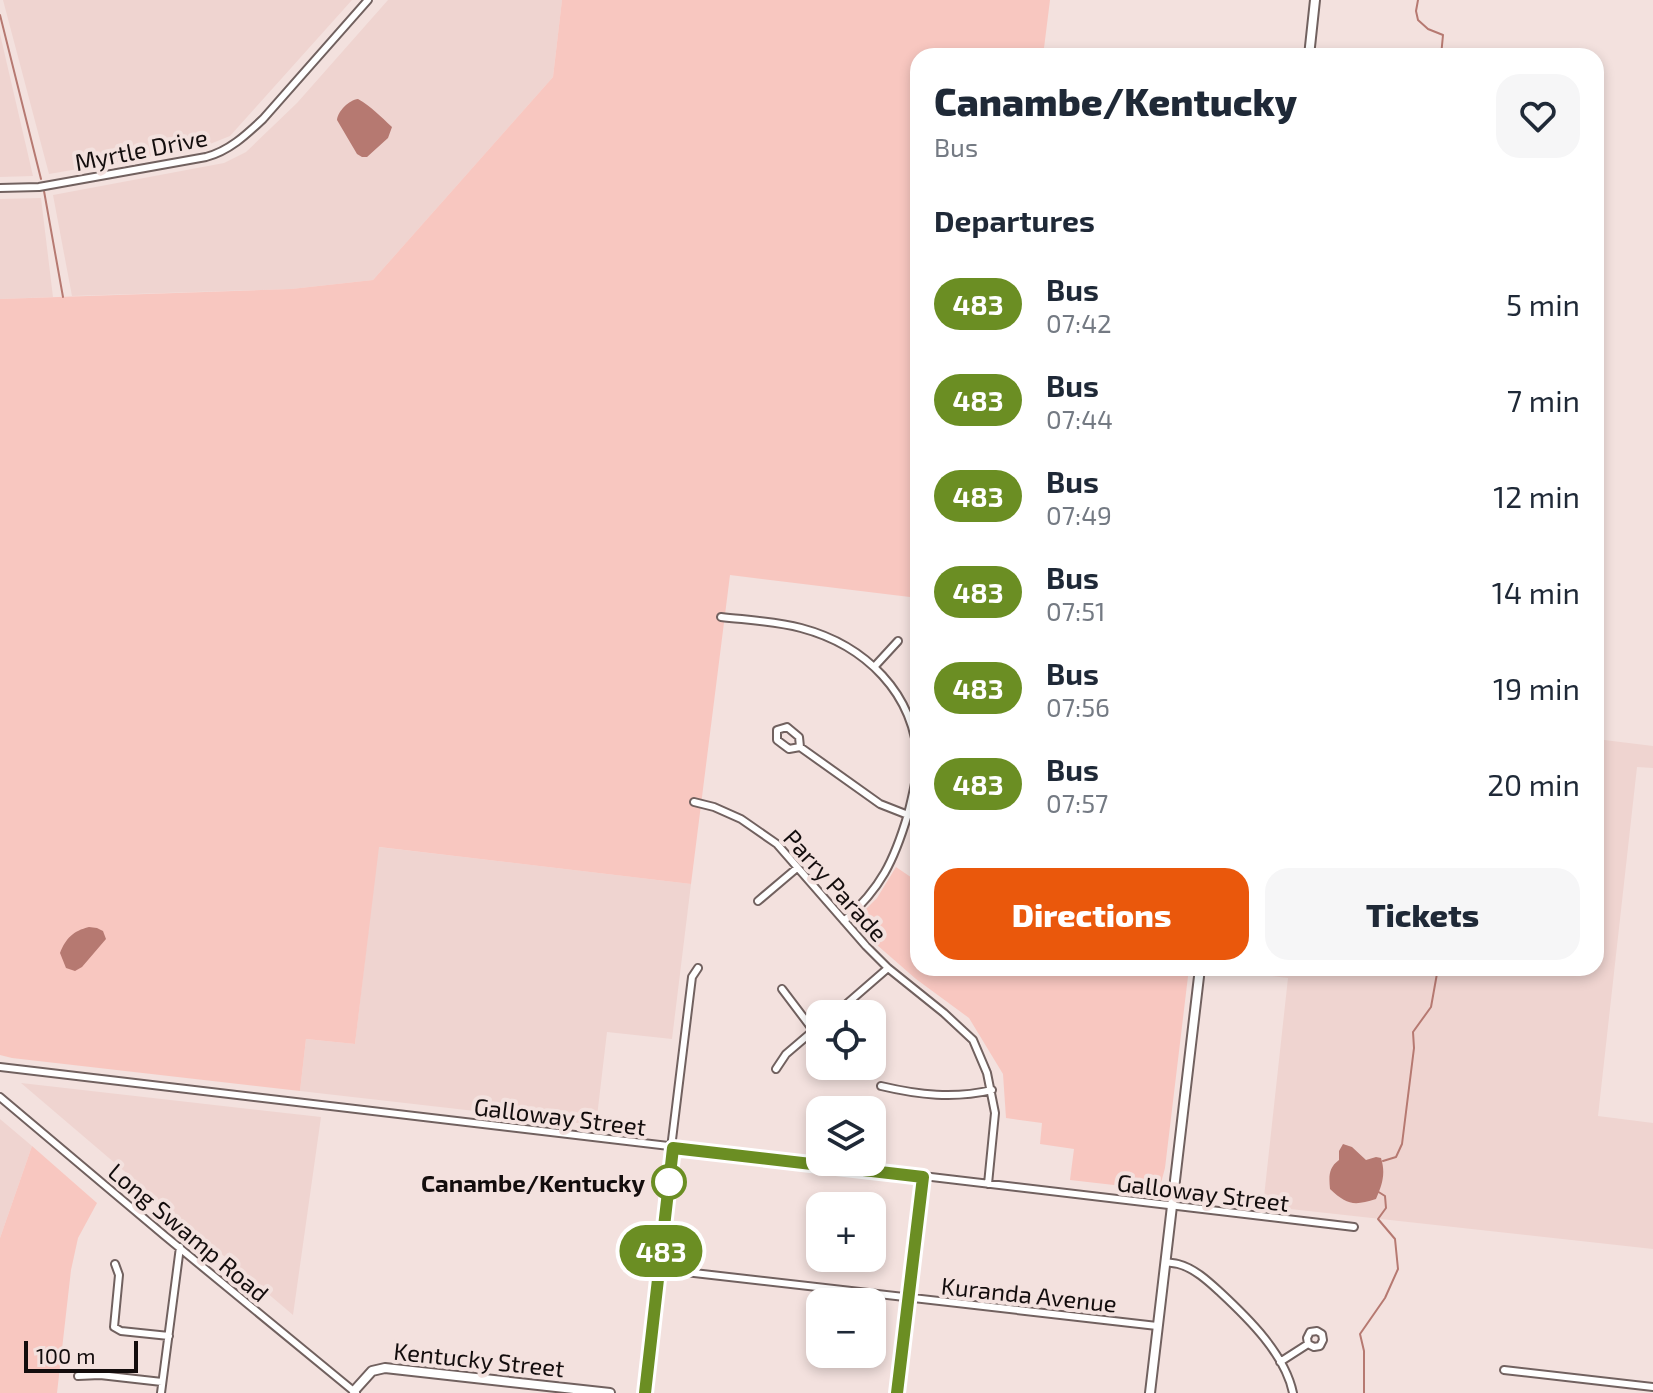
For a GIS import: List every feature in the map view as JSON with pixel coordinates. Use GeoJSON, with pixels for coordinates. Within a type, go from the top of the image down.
{"type":"FeatureCollection","features":[{"type":"Feature","properties":{"kind":"street","name":"Myrtle Drive"},"geometry":{"type":"LineString","coordinates":[[0,188],[39,187],[206,157],[224,150],[263,119],[368,0]]}},
{"type":"Feature","properties":{"kind":"street"},"geometry":{"type":"LineString","coordinates":[[1310,48],[1315,0]]}},
{"type":"Feature","properties":{"kind":"street"},"geometry":{"type":"LineString","coordinates":[[721,617],[801,628],[832,639],[875,666],[895,692],[910,721]]}},
{"type":"Feature","properties":{"kind":"street"},"geometry":{"type":"LineString","coordinates":[[875,666],[898,641]]}},
{"type":"Feature","properties":{"kind":"street"},"geometry":{"type":"LineString","coordinates":[[800,747],[880,804],[908,815]]}},
{"type":"Feature","properties":{"kind":"street","name":"Parry Parade"},"geometry":{"type":"LineString","coordinates":[[694,802],[727,813],[759,830],[777,844],[888,968],[973,1040],[987,1073],[995,1113],[988,1184]]}},
{"type":"Feature","properties":{"kind":"street"},"geometry":{"type":"LineString","coordinates":[[844,921],[874,891],[889,868],[910,807]]}},
{"type":"Feature","properties":{"kind":"street"},"geometry":{"type":"LineString","coordinates":[[758,901],[797,868]]}},
{"type":"Feature","properties":{"kind":"street"},"geometry":{"type":"LineString","coordinates":[[645,1393],[692,977],[698,968]]}},
{"type":"Feature","properties":{"kind":"street"},"geometry":{"type":"LineString","coordinates":[[851,1000],[888,968]]}},
{"type":"Feature","properties":{"kind":"street"},"geometry":{"type":"LineString","coordinates":[[1150,1393],[1199,976]]}},
{"type":"Feature","properties":{"kind":"street"},"geometry":{"type":"LineString","coordinates":[[782,989],[806,1021]]}},
{"type":"Feature","properties":{"kind":"street"},"geometry":{"type":"LineString","coordinates":[[776,1069],[786,1054],[806,1036]]}},
{"type":"Feature","properties":{"kind":"street","name":"Galloway Street"},"geometry":{"type":"LineString","coordinates":[[0,1067],[1354,1227]]}},
{"type":"Feature","properties":{"kind":"street"},"geometry":{"type":"LineString","coordinates":[[881,1086],[939,1096],[992,1090]]}},
{"type":"Feature","properties":{"kind":"street","name":"Long Swamp Road"},"geometry":{"type":"LineString","coordinates":[[0,1097],[355,1392]]}},
{"type":"Feature","properties":{"kind":"street"},"geometry":{"type":"LineString","coordinates":[[897,1393],[923,1177]]}},
{"type":"Feature","properties":{"kind":"street"},"geometry":{"type":"LineString","coordinates":[[161,1393],[180,1247]]}},
{"type":"Feature","properties":{"kind":"street"},"geometry":{"type":"LineString","coordinates":[[1166,1262],[1179,1264],[1204,1278],[1251,1321],[1289,1377],[1293,1393]]}},
{"type":"Feature","properties":{"kind":"street"},"geometry":{"type":"LineString","coordinates":[[115,1264],[119,1275],[114,1327],[121,1331],[169,1336]]}},
{"type":"Feature","properties":{"kind":"street","name":"Kuranda Avenue"},"geometry":{"type":"LineString","coordinates":[[659,1269],[1157,1326]]}},
{"type":"Feature","properties":{"kind":"street"},"geometry":{"type":"LineString","coordinates":[[1280,1362],[1308,1344]]}},
{"type":"Feature","properties":{"kind":"street","name":"Kentucky Street"},"geometry":{"type":"LineString","coordinates":[[355,1392],[372,1371],[385,1368],[610,1393]]}},
{"type":"Feature","properties":{"kind":"street"},"geometry":{"type":"LineString","coordinates":[[1504,1370],[1653,1387]]}},
{"type":"Feature","properties":{"kind":"street"},"geometry":{"type":"LineString","coordinates":[[78,1376],[100,1375],[162,1382]]}},
{"type":"Feature","properties":{"kind":"shaded area"},"geometry":{"type":"Polygon","coordinates":[[[3,0],[352,0],[230,136],[200,148],[49,174],[3,0]]]}},
{"type":"Feature","properties":{"kind":"shaded area"},"geometry":{"type":"Polygon","coordinates":[[[388,0],[562,0],[553,77],[373,280],[291,289],[72,296],[53,195],[224,163],[246,152],[297,103],[388,0]]]}},
{"type":"Feature","properties":{"kind":"shaded area"},"geometry":{"type":"Polygon","coordinates":[[[562,0],[1050,0],[1044,48],[910,48],[910,597],[730,575],[691,884],[379,847],[355,1044],[306,1039],[300,1091],[0,1055],[0,299],[291,289],[373,280],[553,77],[562,0]]]}},
{"type":"Feature","properties":{"kind":"shaded area"},"geometry":{"type":"Polygon","coordinates":[[[0,34],[33,176],[0,177],[0,34]]]}},
{"type":"Feature","properties":{"kind":"shaded area"},"geometry":{"type":"Polygon","coordinates":[[[358,99],[392,127],[388,138],[367,157],[357,154],[337,120],[344,106],[358,99]]]}},
{"type":"Feature","properties":{"kind":"shaded area"},"geometry":{"type":"Polygon","coordinates":[[[41,198],[53,297],[0,299],[0,199],[41,198]]]}},
{"type":"Feature","properties":{"kind":"shaded area"},"geometry":{"type":"Polygon","coordinates":[[[1604,740],[1653,746],[1653,768],[1637,767],[1598,1116],[1653,1123],[1653,1249],[1263,1206],[1288,978],[1272,976],[1604,976],[1604,740]]]}},
{"type":"Feature","properties":{"kind":"shaded area"},"geometry":{"type":"Polygon","coordinates":[[[378,847],[691,884],[672,1039],[607,1032],[596,1125],[300,1091],[306,1039],[355,1044],[378,847]]]}},
{"type":"Feature","properties":{"kind":"shaded area"},"geometry":{"type":"Polygon","coordinates":[[[896,867],[910,877],[910,974],[857,923],[860,915],[877,898],[896,867]]]}},
{"type":"Feature","properties":{"kind":"shaded area"},"geometry":{"type":"Polygon","coordinates":[[[89,927],[103,931],[106,939],[82,967],[75,971],[66,968],[60,953],[65,943],[74,933],[89,927]]]}},
{"type":"Feature","properties":{"kind":"shaded area"},"geometry":{"type":"Polygon","coordinates":[[[913,976],[1188,976],[1161,1183],[1149,1189],[1070,1180],[1074,1149],[1040,1144],[1042,1123],[1006,1118],[1003,1074],[969,1018],[913,976]]]}},
{"type":"Feature","properties":{"kind":"shaded area"},"geometry":{"type":"Polygon","coordinates":[[[21,1083],[321,1117],[293,1315],[21,1083]]]}},
{"type":"Feature","properties":{"kind":"shaded area"},"geometry":{"type":"Polygon","coordinates":[[[0,1119],[32,1146],[0,1238],[0,1119]]]}},
{"type":"Feature","properties":{"kind":"shaded area"},"geometry":{"type":"Polygon","coordinates":[[[1343,1144],[1352,1147],[1366,1160],[1381,1158],[1383,1179],[1376,1199],[1351,1203],[1330,1189],[1330,1173],[1339,1160],[1343,1144]]]}},
{"type":"Feature","properties":{"kind":"shaded area"},"geometry":{"type":"Polygon","coordinates":[[[32,1146],[97,1203],[78,1238],[71,1270],[57,1393],[0,1393],[0,1238],[32,1146]]]}},
{"type":"Feature","properties":{"kind":"waterway"},"geometry":{"type":"LineString","coordinates":[[1418,0],[1418,20],[1428,29],[1443,35],[1442,48]]}},
{"type":"Feature","properties":{"kind":"waterway"},"geometry":{"type":"LineString","coordinates":[[0,15],[41,179]]}},
{"type":"Feature","properties":{"kind":"waterway"},"geometry":{"type":"LineString","coordinates":[[44,191],[63,297]]}},
{"type":"Feature","properties":{"kind":"waterway"},"geometry":{"type":"LineString","coordinates":[[1383,1161],[1396,1157],[1402,1144],[1414,1048],[1413,1032],[1431,1007],[1437,976]]}},
{"type":"Feature","properties":{"kind":"waterway"},"geometry":{"type":"LineString","coordinates":[[1364,1393],[1364,1351],[1360,1334],[1385,1298],[1398,1269],[1395,1239],[1378,1219],[1386,1208],[1385,1196],[1377,1191]]}},
{"type":"Feature","properties":{"kind":"bus line","name":"483"},"geometry":{"type":"LineString","coordinates":[[645,1393],[673,1148],[923,1177],[897,1393]]}},
{"type":"Feature","properties":{"kind":"place","name":"Canambe/Kentucky"},"geometry":{"type":"Point","coordinates":[669,1182]}}]}
